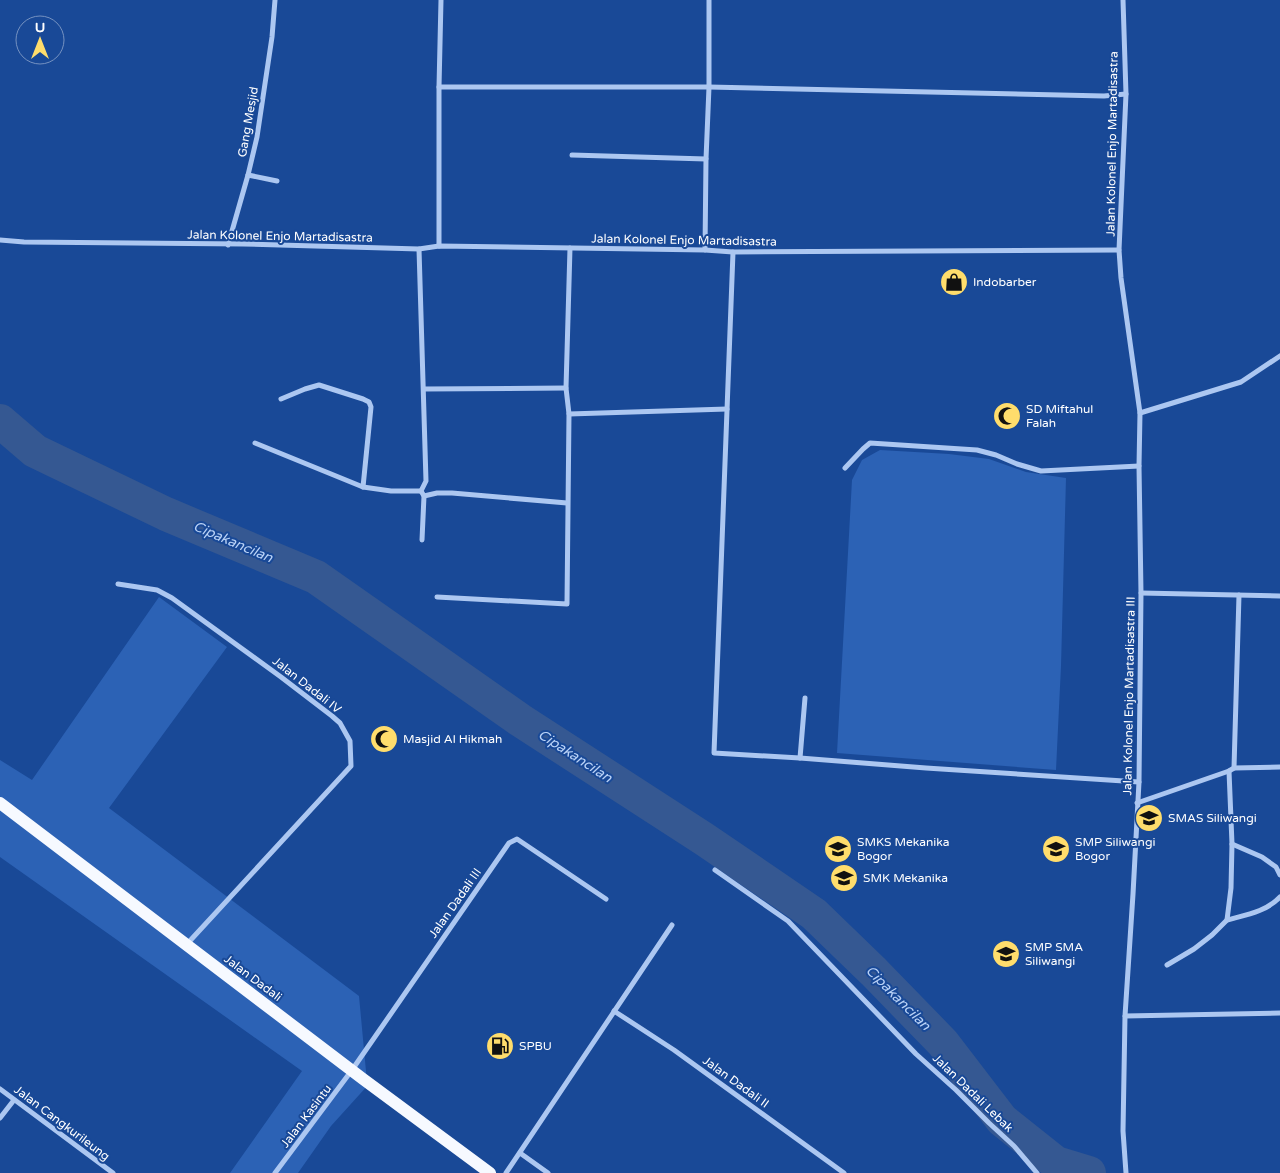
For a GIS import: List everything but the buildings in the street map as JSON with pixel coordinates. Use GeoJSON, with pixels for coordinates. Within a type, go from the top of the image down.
{"type":"FeatureCollection","features":[{"type":"Feature","properties":{"kind":"main road","name":"Jalan Dadali"},"geometry":{"type":"LineString","coordinates":[[0,803],[490,1173]]}},
{"type":"Feature","properties":{"kind":"street","name":"Gang Mesjid"},"geometry":{"type":"LineString","coordinates":[[228,245],[258,138],[272,37],[275,0]]}},
{"type":"Feature","properties":{"kind":"street"},"geometry":{"type":"LineString","coordinates":[[440,246],[439,87],[441,0]]}},
{"type":"Feature","properties":{"kind":"street"},"geometry":{"type":"LineString","coordinates":[[705,250],[709,0]]}},
{"type":"Feature","properties":{"kind":"street","name":"Jalan Kolonel Enjo Martadisastra"},"geometry":{"type":"LineString","coordinates":[[0,240],[419,249],[440,246],[733,252],[1119,250],[1126,94],[1123,0]]}},
{"type":"Feature","properties":{"kind":"street"},"geometry":{"type":"LineString","coordinates":[[439,87],[709,87],[1104,96],[1126,94]]}},
{"type":"Feature","properties":{"kind":"street"},"geometry":{"type":"LineString","coordinates":[[572,155],[706,159]]}},
{"type":"Feature","properties":{"kind":"street"},"geometry":{"type":"LineString","coordinates":[[248,175],[277,181]]}},
{"type":"Feature","properties":{"kind":"street"},"geometry":{"type":"LineString","coordinates":[[437,597],[567,604],[569,414],[566,388],[570,248]]}},
{"type":"Feature","properties":{"kind":"street"},"geometry":{"type":"LineString","coordinates":[[419,249],[426,480],[422,494],[422,540]]}},
{"type":"Feature","properties":{"kind":"street","name":"Jalan Kolonel Enjo Martadisastra III"},"geometry":{"type":"LineString","coordinates":[[1119,250],[1121,278],[1140,413],[1139,782],[1125,1016],[1124,1131],[1126,1173]]}},
{"type":"Feature","properties":{"kind":"street"},"geometry":{"type":"LineString","coordinates":[[733,252],[714,753],[1139,782]]}},
{"type":"Feature","properties":{"kind":"street"},"geometry":{"type":"LineString","coordinates":[[1140,413],[1241,382],[1280,356]]}},
{"type":"Feature","properties":{"kind":"street"},"geometry":{"type":"LineString","coordinates":[[281,399],[320,384],[369,402],[371,407],[363,487]]}},
{"type":"Feature","properties":{"kind":"street"},"geometry":{"type":"LineString","coordinates":[[424,389],[566,388]]}},
{"type":"Feature","properties":{"kind":"street"},"geometry":{"type":"LineString","coordinates":[[569,414],[727,409]]}},
{"type":"Feature","properties":{"kind":"street"},"geometry":{"type":"LineString","coordinates":[[255,442],[363,487],[422,494],[452,493],[567,503]]}},
{"type":"Feature","properties":{"kind":"street"},"geometry":{"type":"LineString","coordinates":[[846,468],[870,444],[977,450],[1041,472],[1139,466]]}},
{"type":"Feature","properties":{"kind":"street","name":"Jalan Dadali IV"},"geometry":{"type":"LineString","coordinates":[[118,584],[157,590],[172,598],[281,676],[332,716],[340,723],[350,741],[351,766],[187,945]]}},
{"type":"Feature","properties":{"kind":"street"},"geometry":{"type":"LineString","coordinates":[[1141,593],[1280,596]]}},
{"type":"Feature","properties":{"kind":"street"},"geometry":{"type":"LineString","coordinates":[[1227,920],[1231,888],[1231,769],[1239,595]]}},
{"type":"Feature","properties":{"kind":"street"},"geometry":{"type":"LineString","coordinates":[[800,758],[805,698]]}},
{"type":"Feature","properties":{"kind":"street"},"geometry":{"type":"LineString","coordinates":[[1138,803],[1231,769],[1280,767]]}},
{"type":"Feature","properties":{"kind":"street","name":"Jalan Dadali III"},"geometry":{"type":"LineString","coordinates":[[352,1070],[509,843],[517,839],[606,899]]}},
{"type":"Feature","properties":{"kind":"street"},"geometry":{"type":"LineString","coordinates":[[1232,844],[1262,857],[1276,867],[1280,875]]}},
{"type":"Feature","properties":{"kind":"street","name":"Jalan Dadali Lebak"},"geometry":{"type":"LineString","coordinates":[[715,870],[788,921],[916,1054],[1014,1146],[1037,1173]]}},
{"type":"Feature","properties":{"kind":"street"},"geometry":{"type":"LineString","coordinates":[[1167,965],[1194,950],[1212,936],[1227,920],[1252,914],[1273,905],[1280,897]]}},
{"type":"Feature","properties":{"kind":"street"},"geometry":{"type":"LineString","coordinates":[[506,1173],[672,925]]}},
{"type":"Feature","properties":{"kind":"street","name":"Jalan Dadali II"},"geometry":{"type":"LineString","coordinates":[[614,1011],[674,1050],[844,1173]]}},
{"type":"Feature","properties":{"kind":"street"},"geometry":{"type":"LineString","coordinates":[[1125,1016],[1280,1013]]}},
{"type":"Feature","properties":{"kind":"street","name":"Jalan Kasintu"},"geometry":{"type":"LineString","coordinates":[[275,1173],[352,1070]]}},
{"type":"Feature","properties":{"kind":"street","name":"Jalan Cangkurileung"},"geometry":{"type":"LineString","coordinates":[[0,1090],[113,1173]]}},
{"type":"Feature","properties":{"kind":"street"},"geometry":{"type":"LineString","coordinates":[[0,1118],[14,1100]]}},
{"type":"Feature","properties":{"kind":"street"},"geometry":{"type":"LineString","coordinates":[[520,1153],[548,1173]]}},
{"type":"Feature","properties":{"kind":"shaded area"},"geometry":{"type":"Polygon","coordinates":[[[880,450],[949,454],[989,459],[1026,472],[1066,478],[1056,770],[837,753],[852,480],[862,460],[880,450]]]}},
{"type":"Feature","properties":{"kind":"shaded area"},"geometry":{"type":"Polygon","coordinates":[[[159,597],[227,647],[109,808],[359,996],[367,1082],[369,1084],[331,1126],[298,1173],[230,1173],[302,1071],[0,857],[0,760],[32,780],[159,597]]]}},
{"type":"Feature","properties":{"kind":"waterway","name":"Cipakancilan"},"geometry":{"type":"LineString","coordinates":[[0,421],[35,451],[166,514],[316,577],[520,720],[704,839],[814,914],[943,1043],[1002,1120],[1056,1163],[1089,1173]]}},
{"type":"Feature","properties":{"kind":"place","name":"Indobarber"},"geometry":{"type":"Point","coordinates":[954,282]}},
{"type":"Feature","properties":{"kind":"place","name":"SD Miftahul Falah"},"geometry":{"type":"Point","coordinates":[1007,416]}},
{"type":"Feature","properties":{"kind":"place","name":"Masjid Al Hikmah"},"geometry":{"type":"Point","coordinates":[384,739]}},
{"type":"Feature","properties":{"kind":"place","name":"SMAS Siliwangi"},"geometry":{"type":"Point","coordinates":[1149,818]}},
{"type":"Feature","properties":{"kind":"place","name":"SMKS Mekanika Bogor"},"geometry":{"type":"Point","coordinates":[838,849]}},
{"type":"Feature","properties":{"kind":"place","name":"SMP Siliwangi Bogor"},"geometry":{"type":"Point","coordinates":[1056,849]}},
{"type":"Feature","properties":{"kind":"place","name":"SMK Mekanika"},"geometry":{"type":"Point","coordinates":[844,878]}},
{"type":"Feature","properties":{"kind":"place","name":"SMP SMA Siliwangi"},"geometry":{"type":"Point","coordinates":[1006,954]}},
{"type":"Feature","properties":{"kind":"place","name":"SPBU"},"geometry":{"type":"Point","coordinates":[500,1046]}}]}
